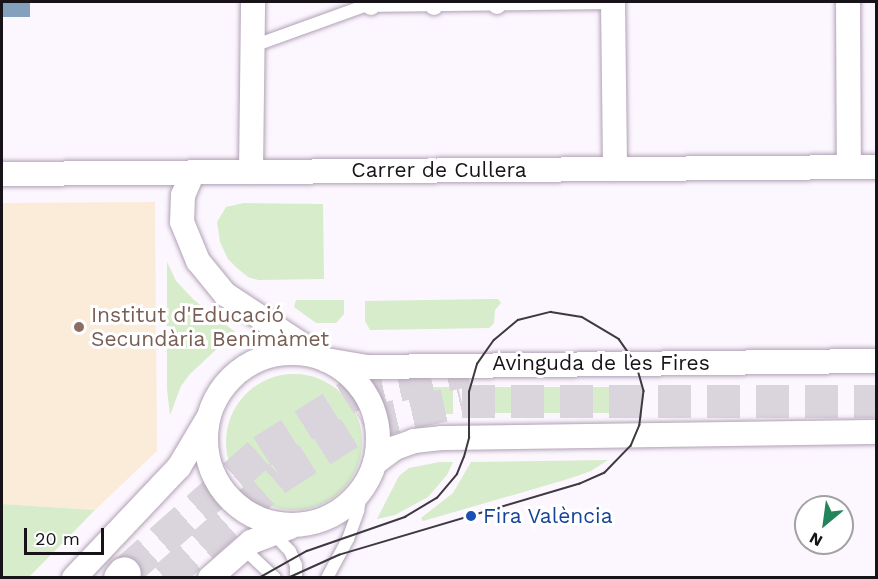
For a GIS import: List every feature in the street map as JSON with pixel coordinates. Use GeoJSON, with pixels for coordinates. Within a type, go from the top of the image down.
{"type":"FeatureCollection","features":[{"type":"Feature","properties":{"kind":"street"},"geometry":{"type":"LineString","coordinates":[[251,172],[253,2]]}},
{"type":"Feature","properties":{"kind":"street"},"geometry":{"type":"LineString","coordinates":[[613,2],[615,169]]}},
{"type":"Feature","properties":{"kind":"street"},"geometry":{"type":"LineString","coordinates":[[848,2],[849,167]]}},
{"type":"Feature","properties":{"kind":"street","name":"Carrer de Cullera"},"geometry":{"type":"LineString","coordinates":[[2,174],[876,167]]}},
{"type":"Feature","properties":{"kind":"street"},"geometry":{"type":"LineString","coordinates":[[193,172],[183,195],[183,222],[198,261],[225,294],[346,372],[362,389],[373,409],[378,432],[375,463],[362,488],[349,503],[332,514],[283,528],[243,548],[210,578]]}},
{"type":"Feature","properties":{"kind":"street"},"geometry":{"type":"LineString","coordinates":[[74,578],[178,467],[225,386],[242,370],[262,358],[285,353],[322,358]]}},
{"type":"Feature","properties":{"kind":"street","name":"Avinguda de les Fires"},"geometry":{"type":"LineString","coordinates":[[322,358],[367,367],[876,361]]}},
{"type":"Feature","properties":{"kind":"street"},"geometry":{"type":"LineString","coordinates":[[213,407],[207,430],[208,454],[214,476],[229,497],[249,513],[283,528]]}},
{"type":"Feature","properties":{"kind":"street"},"geometry":{"type":"LineString","coordinates":[[375,463],[395,448],[414,441],[441,438],[876,432]]}},
{"type":"Feature","properties":{"kind":"lane"},"geometry":{"type":"LineString","coordinates":[[253,46],[371,4],[613,2]]}},
{"type":"Feature","properties":{"kind":"lane"},"geometry":{"type":"LineString","coordinates":[[327,578],[348,539],[358,511],[362,488]]}},
{"type":"Feature","properties":{"kind":"lane"},"geometry":{"type":"LineString","coordinates":[[283,528],[296,565],[296,578]]}},
{"type":"Feature","properties":{"kind":"lane"},"geometry":{"type":"LineString","coordinates":[[243,548],[275,578]]}},
{"type":"Feature","properties":{"kind":"shaded area","name":"Institut d'Educació Secundària Benimàmet"},"geometry":{"type":"Polygon","coordinates":[[[155,202],[157,451],[95,510],[2,504],[2,203],[155,202]]]}},
{"type":"Feature","properties":{"kind":"green space"},"geometry":{"type":"Polygon","coordinates":[[[244,203],[323,204],[324,279],[258,280],[248,277],[237,268],[228,259],[220,242],[217,222],[226,207],[244,203]]]}},
{"type":"Feature","properties":{"kind":"green space"},"geometry":{"type":"Polygon","coordinates":[[[167,262],[176,281],[194,300],[235,332],[190,374],[181,386],[170,415],[167,389],[167,262]]]}},
{"type":"Feature","properties":{"kind":"green space"},"geometry":{"type":"Polygon","coordinates":[[[498,299],[501,303],[495,310],[494,323],[489,328],[370,330],[365,321],[365,301],[498,299]]]}},
{"type":"Feature","properties":{"kind":"green space"},"geometry":{"type":"Polygon","coordinates":[[[296,300],[344,300],[344,314],[336,323],[316,323],[294,307],[296,300]]]}},
{"type":"Feature","properties":{"kind":"green space"},"geometry":{"type":"Polygon","coordinates":[[[294,374],[320,379],[332,385],[342,394],[351,404],[357,416],[362,442],[357,468],[351,480],[342,490],[332,499],[320,505],[294,510],[268,505],[256,499],[246,490],[237,480],[231,468],[226,442],[231,416],[237,404],[246,394],[256,385],[268,379],[294,374]]]}},
{"type":"Feature","properties":{"kind":"green space"},"geometry":{"type":"Polygon","coordinates":[[[425,387],[453,387],[453,414],[425,414],[425,387]]]}},
{"type":"Feature","properties":{"kind":"green space"},"geometry":{"type":"Polygon","coordinates":[[[487,387],[619,387],[619,413],[487,413],[487,387]]]}},
{"type":"Feature","properties":{"kind":"green space"},"geometry":{"type":"Polygon","coordinates":[[[608,460],[591,471],[568,479],[423,521],[421,518],[453,493],[471,462],[608,460]]]}},
{"type":"Feature","properties":{"kind":"green space"},"geometry":{"type":"Polygon","coordinates":[[[453,462],[447,475],[428,497],[395,515],[377,519],[399,476],[409,468],[453,462]]]}},
{"type":"Feature","properties":{"kind":"green space"},"geometry":{"type":"Polygon","coordinates":[[[2,504],[95,510],[29,577],[2,577],[2,504]]]}},
{"type":"Feature","properties":{"kind":"water"},"geometry":{"type":"Polygon","coordinates":[[[3,2],[30,2],[30,17],[3,17],[3,2]]]}},
{"type":"Feature","properties":{"kind":"tunnel"},"geometry":{"type":"LineString","coordinates":[[124,573],[262,451],[351,395],[467,370]]}},
{"type":"Feature","properties":{"kind":"tunnel"},"geometry":{"type":"LineString","coordinates":[[165,578],[280,476],[364,423],[462,401],[876,401]]}},
{"type":"Feature","properties":{"kind":"tram line"},"geometry":{"type":"LineString","coordinates":[[259,578],[307,551],[405,517],[437,498],[457,474],[464,457],[469,438],[469,392],[477,364],[494,340],[518,320],[551,312],[582,317],[619,339],[636,363],[644,391],[640,425],[631,446],[605,473],[580,484],[340,555],[289,578]]}},
{"type":"Feature","properties":{"kind":"place","name":"Institut d'Educació Secundària Benimàmet"},"geometry":{"type":"Point","coordinates":[79,327]}},
{"type":"Feature","properties":{"kind":"place","name":"Fira València"},"geometry":{"type":"Point","coordinates":[471,516]}}]}
